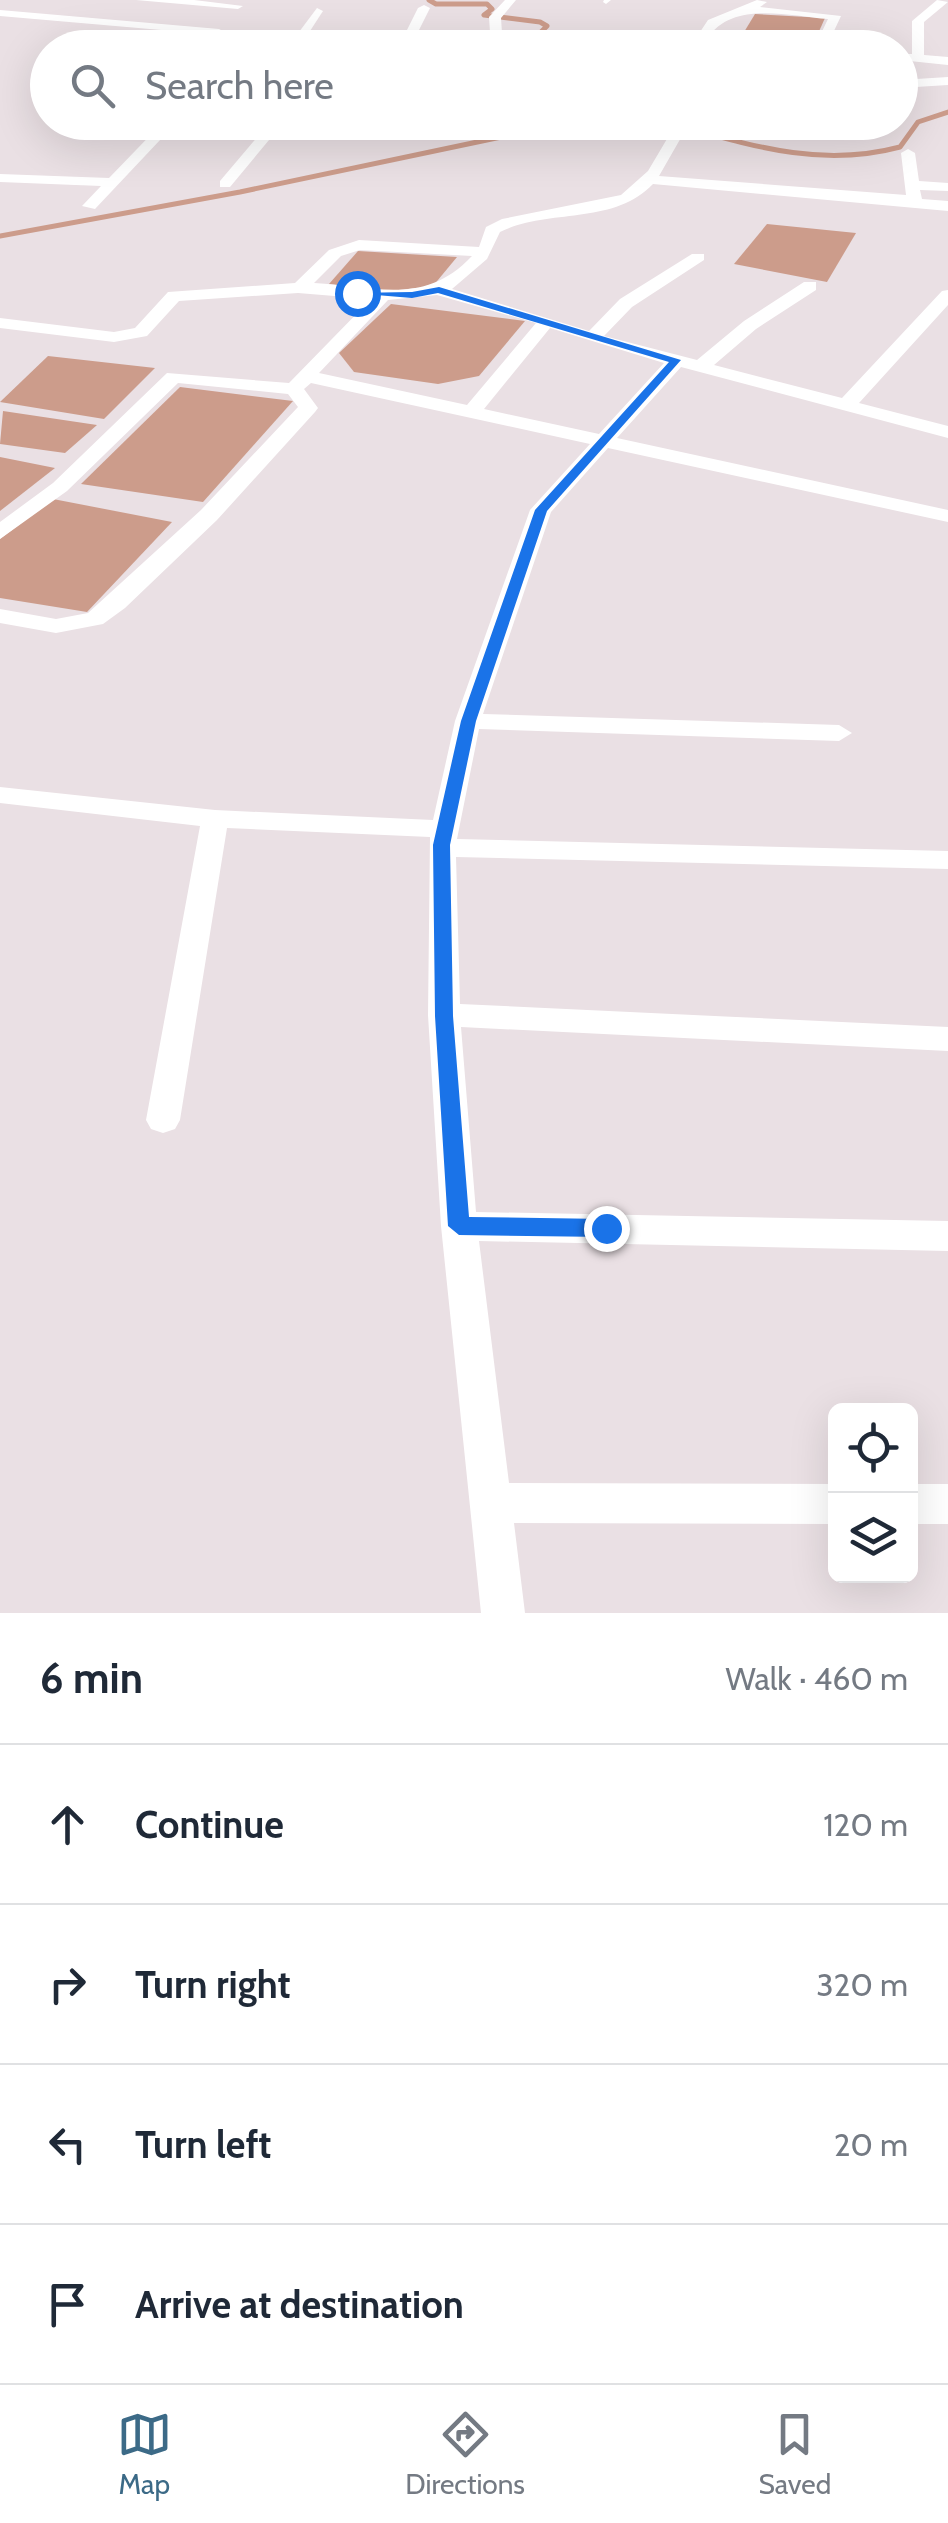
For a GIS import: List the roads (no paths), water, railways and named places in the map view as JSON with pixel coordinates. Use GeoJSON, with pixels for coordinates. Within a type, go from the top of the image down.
{"type":"FeatureCollection","features":[{"type":"Feature","properties":{"kind":"street"},"geometry":{"type":"LineString","coordinates":[[141,0],[242,3]]}},
{"type":"Feature","properties":{"kind":"street"},"geometry":{"type":"LineString","coordinates":[[496,30],[495,16],[511,0]]}},
{"type":"Feature","properties":{"kind":"street"},"geometry":{"type":"LineString","coordinates":[[706,30],[712,22],[768,0]]}},
{"type":"Feature","properties":{"kind":"street"},"geometry":{"type":"LineString","coordinates":[[944,0],[918,21],[918,58],[948,60]]}},
{"type":"Feature","properties":{"kind":"street"},"geometry":{"type":"LineString","coordinates":[[221,30],[242,3]]}},
{"type":"Feature","properties":{"kind":"street"},"geometry":{"type":"LineString","coordinates":[[19,15],[48,5]]}},
{"type":"Feature","properties":{"kind":"street"},"geometry":{"type":"LineString","coordinates":[[413,30],[424,8]]}},
{"type":"Feature","properties":{"kind":"street"},"geometry":{"type":"LineString","coordinates":[[744,9],[835,16],[828,30]]}},
{"type":"Feature","properties":{"kind":"street"},"geometry":{"type":"LineString","coordinates":[[305,30],[317,11]]}},
{"type":"Feature","properties":{"kind":"street"},"geometry":{"type":"LineString","coordinates":[[0,13],[195,30]]}},
{"type":"Feature","properties":{"kind":"street"},"geometry":{"type":"LineString","coordinates":[[918,83],[948,81]]}},
{"type":"Feature","properties":{"kind":"street"},"geometry":{"type":"LineString","coordinates":[[90,206],[153,140]]}},
{"type":"Feature","properties":{"kind":"street"},"geometry":{"type":"LineString","coordinates":[[225,184],[263,140]]}},
{"type":"Feature","properties":{"kind":"street"},"geometry":{"type":"LineString","coordinates":[[439,290],[460,278],[491,244],[492,230],[505,222],[583,210],[641,189],[673,140]]}},
{"type":"Feature","properties":{"kind":"street"},"geometry":{"type":"LineString","coordinates":[[908,152],[915,204],[948,206]]}},
{"type":"Feature","properties":{"kind":"street"},"geometry":{"type":"LineString","coordinates":[[0,178],[111,182]]}},
{"type":"Feature","properties":{"kind":"street"},"geometry":{"type":"LineString","coordinates":[[647,180],[913,193],[948,187]]}},
{"type":"Feature","properties":{"kind":"street"},"geometry":{"type":"LineString","coordinates":[[300,288],[335,253],[359,246],[484,252]]}},
{"type":"Feature","properties":{"kind":"street"},"geometry":{"type":"LineString","coordinates":[[592,338],[626,303],[698,257]]}},
{"type":"Feature","properties":{"kind":"street"},"geometry":{"type":"LineString","coordinates":[[504,1613],[459,1226],[444,1016],[443,838],[468,721],[541,510],[604,439],[688,364],[810,286]]}},
{"type":"Feature","properties":{"kind":"street"},"geometry":{"type":"LineString","coordinates":[[0,323],[114,337],[142,332],[174,296],[300,288],[382,296],[439,290],[548,321],[592,338],[948,432]]}},
{"type":"Feature","properties":{"kind":"street"},"geometry":{"type":"LineString","coordinates":[[845,406],[948,295]]}},
{"type":"Feature","properties":{"kind":"street"},"geometry":{"type":"LineString","coordinates":[[300,383],[382,296]]}},
{"type":"Feature","properties":{"kind":"street"},"geometry":{"type":"LineString","coordinates":[[473,410],[548,321]]}},
{"type":"Feature","properties":{"kind":"street"},"geometry":{"type":"LineString","coordinates":[[0,532],[60,487],[174,377],[300,383],[473,410],[948,516]]}},
{"type":"Feature","properties":{"kind":"street"},"geometry":{"type":"LineString","coordinates":[[0,616],[56,626],[95,619],[117,604],[209,515],[308,408],[300,383]]}},
{"type":"Feature","properties":{"kind":"street"},"geometry":{"type":"LineString","coordinates":[[468,721],[838,733]]}},
{"type":"Feature","properties":{"kind":"street"},"geometry":{"type":"LineString","coordinates":[[0,795],[215,819],[443,838],[948,860]]}},
{"type":"Feature","properties":{"kind":"street"},"geometry":{"type":"LineString","coordinates":[[163,1120],[215,819]]}},
{"type":"Feature","properties":{"kind":"street"},"geometry":{"type":"LineString","coordinates":[[444,1016],[948,1040]]}},
{"type":"Feature","properties":{"kind":"street"},"geometry":{"type":"LineString","coordinates":[[459,1226],[948,1236]]}},
{"type":"Feature","properties":{"kind":"street"},"geometry":{"type":"LineString","coordinates":[[492,1504],[828,1504]]}},
{"type":"Feature","properties":{"kind":"street"},"geometry":{"type":"LineString","coordinates":[[918,1504],[948,1504]]}},
{"type":"Feature","properties":{"kind":"waterway"},"geometry":{"type":"LineString","coordinates":[[429,0],[436,4],[487,4],[492,9],[484,15],[540,22],[547,26],[543,30]]}},
{"type":"Feature","properties":{"kind":"waterway"},"geometry":{"type":"LineString","coordinates":[[918,122],[948,112]]}},
{"type":"Feature","properties":{"kind":"waterway"},"geometry":{"type":"LineString","coordinates":[[0,236],[240,192],[487,140]]}},
{"type":"Feature","properties":{"kind":"waterway"},"geometry":{"type":"LineString","coordinates":[[734,140],[811,155],[870,153],[900,147],[905,140]]}}]}
